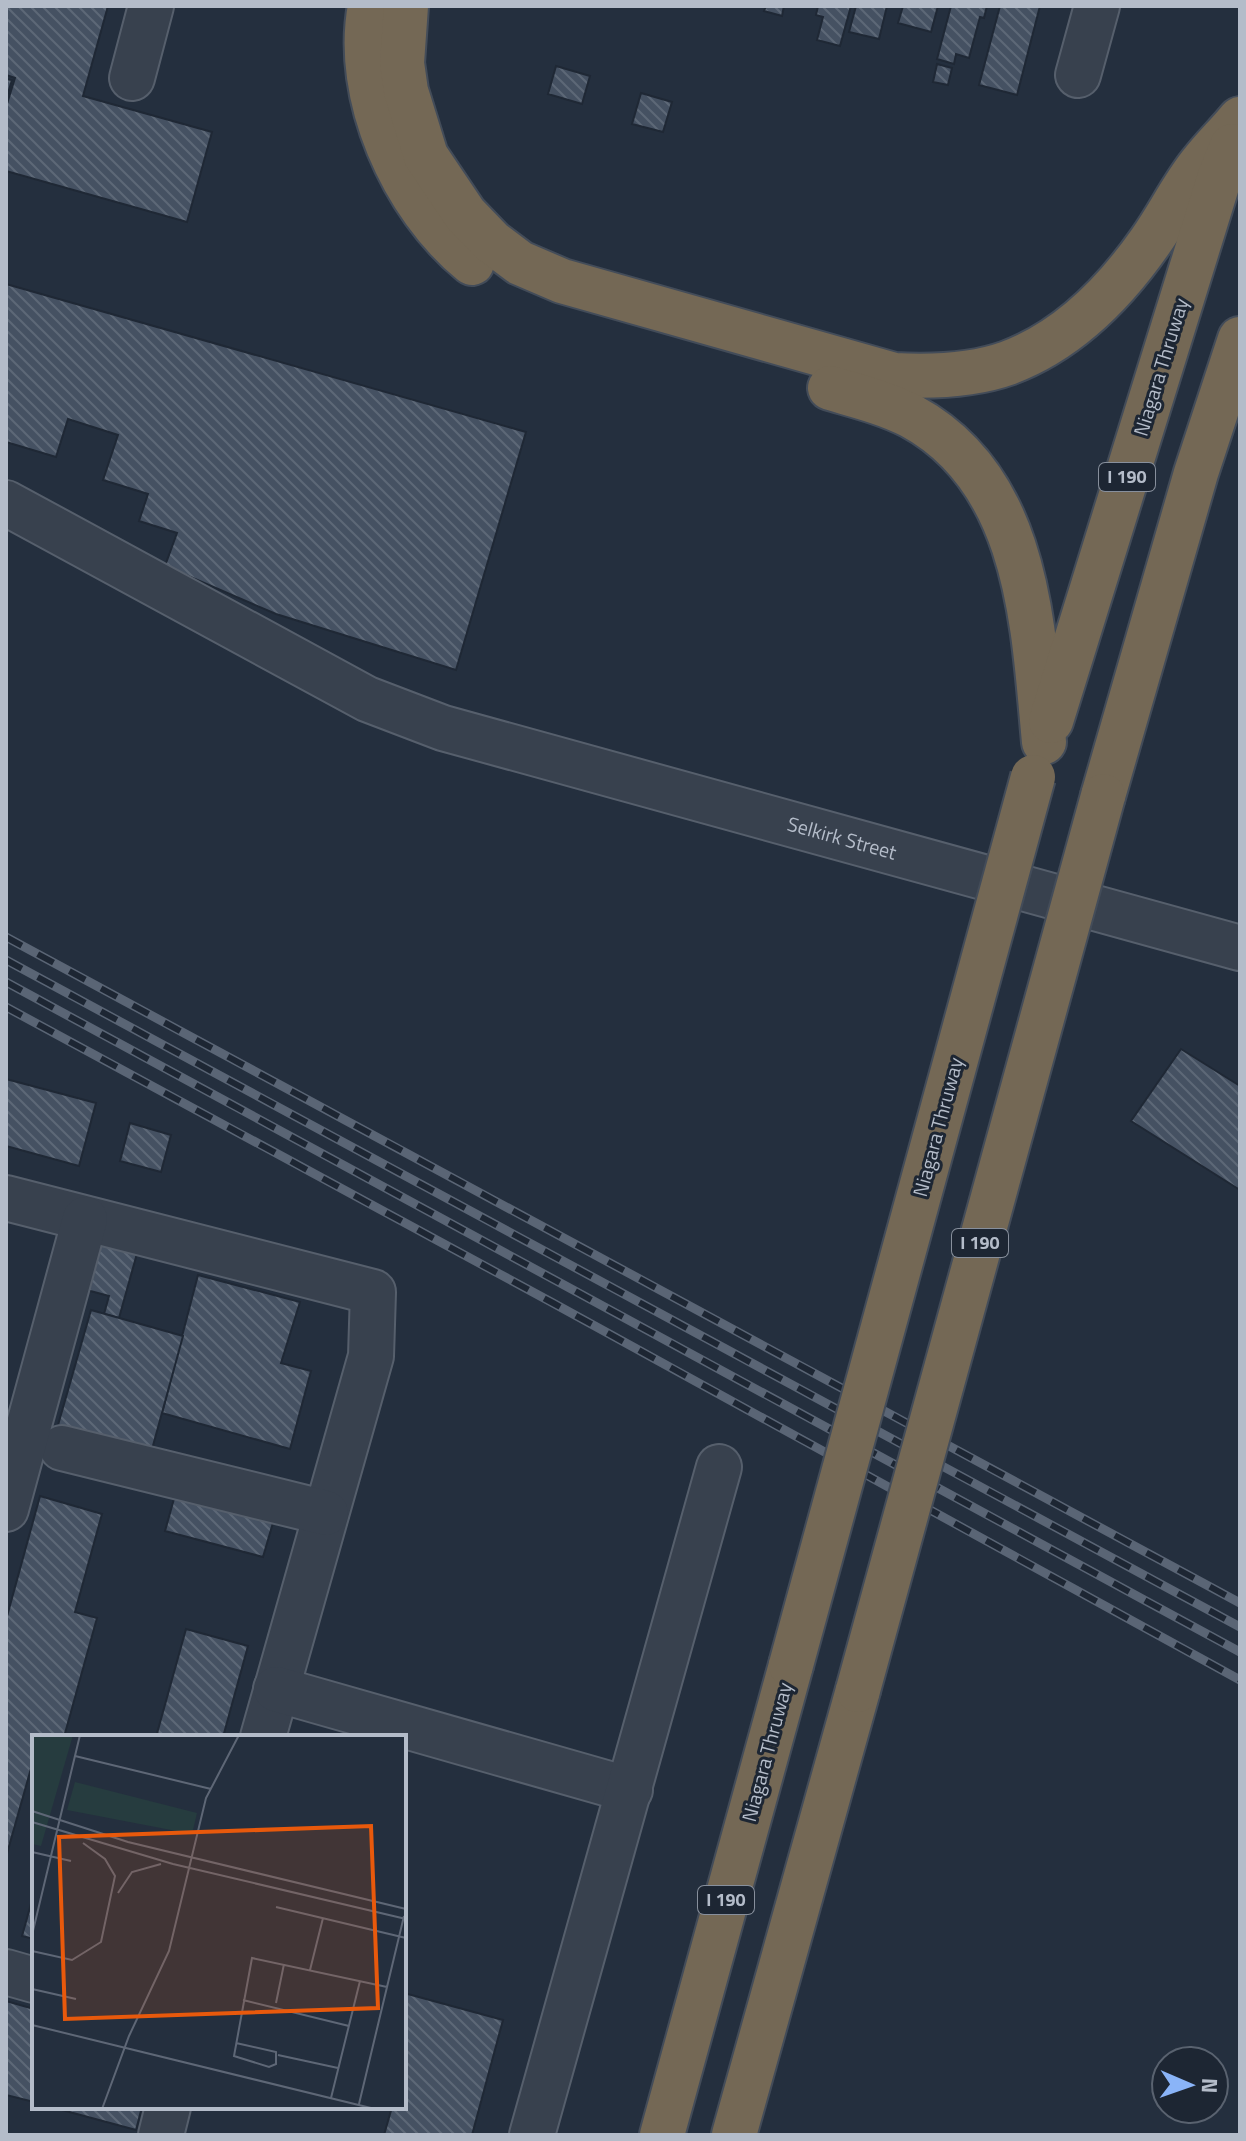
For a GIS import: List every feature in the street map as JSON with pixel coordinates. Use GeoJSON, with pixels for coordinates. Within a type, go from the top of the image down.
{"type":"FeatureCollection","features":[{"type":"Feature","properties":{"kind":"highway"},"geometry":{"type":"LineString","coordinates":[[370,6],[365,44],[370,93],[387,144],[414,195],[443,236],[486,274],[528,298],[565,312],[883,404],[912,417],[943,438],[969,463],[992,495],[1013,538],[1027,595],[1034,641],[1038,760]]}},
{"type":"Feature","properties":{"kind":"highway"},"geometry":{"type":"LineString","coordinates":[[406,6],[402,63],[406,91],[426,156],[465,214],[492,242],[520,263],[562,281],[894,375],[933,377],[966,372],[1008,363],[1050,342],[1089,312],[1123,277],[1210,171],[1240,119]]}},
{"type":"Feature","properties":{"kind":"highway","name":"Niagara Thruway"},"geometry":{"type":"LineString","coordinates":[[662,2135],[1038,760],[1210,171],[1240,126]]}},
{"type":"Feature","properties":{"kind":"highway","name":"I 190"},"geometry":{"type":"LineString","coordinates":[[734,2135],[1103,796],[1196,473],[1240,339]]}},
{"type":"Feature","properties":{"kind":"street"},"geometry":{"type":"LineString","coordinates":[[132,78],[151,6]]}},
{"type":"Feature","properties":{"kind":"street"},"geometry":{"type":"LineString","coordinates":[[1078,75],[1097,6]]}},
{"type":"Feature","properties":{"kind":"street","name":"Selkirk Street"},"geometry":{"type":"LineString","coordinates":[[6,503],[367,699],[443,728],[1240,948]]}},
{"type":"Feature","properties":{"kind":"street"},"geometry":{"type":"LineString","coordinates":[[6,1198],[373,1292],[371,1356],[264,1735]]}},
{"type":"Feature","properties":{"kind":"street"},"geometry":{"type":"LineString","coordinates":[[6,1509],[85,1219]]}},
{"type":"Feature","properties":{"kind":"street"},"geometry":{"type":"LineString","coordinates":[[62,1448],[326,1513]]}},
{"type":"Feature","properties":{"kind":"street"},"geometry":{"type":"LineString","coordinates":[[532,2135],[719,1467]]}},
{"type":"Feature","properties":{"kind":"street"},"geometry":{"type":"LineString","coordinates":[[276,1689],[630,1790]]}},
{"type":"Feature","properties":{"kind":"street"},"geometry":{"type":"LineString","coordinates":[[6,1972],[32,1979]]}},
{"type":"Feature","properties":{"kind":"street"},"geometry":{"type":"LineString","coordinates":[[161,2135],[168,2109]]}},
{"type":"Feature","properties":{"kind":"building"},"geometry":{"type":"Polygon","coordinates":[[[6,6],[108,6],[83,96],[212,132],[187,222],[6,171],[6,107],[15,78],[6,75],[6,6]]]}},
{"type":"Feature","properties":{"kind":"building"},"geometry":{"type":"Polygon","coordinates":[[[766,6],[784,6],[782,16],[764,11],[766,6]]]}},
{"type":"Feature","properties":{"kind":"building"},"geometry":{"type":"Polygon","coordinates":[[[818,6],[851,6],[840,46],[817,40],[823,17],[816,15],[818,6]]]}},
{"type":"Feature","properties":{"kind":"building"},"geometry":{"type":"Polygon","coordinates":[[[856,6],[887,6],[879,39],[849,32],[856,6]]]}},
{"type":"Feature","properties":{"kind":"building"},"geometry":{"type":"Polygon","coordinates":[[[903,6],[938,6],[931,32],[898,23],[903,6]]]}},
{"type":"Feature","properties":{"kind":"building"},"geometry":{"type":"Polygon","coordinates":[[[951,6],[987,6],[984,18],[980,17],[969,58],[956,54],[954,64],[937,59],[951,6]]]}},
{"type":"Feature","properties":{"kind":"building"},"geometry":{"type":"Polygon","coordinates":[[[1000,6],[1040,6],[1017,95],[979,85],[1000,6]]]}},
{"type":"Feature","properties":{"kind":"building"},"geometry":{"type":"Polygon","coordinates":[[[937,64],[952,68],[948,85],[933,82],[937,64]]]}},
{"type":"Feature","properties":{"kind":"building"},"geometry":{"type":"Polygon","coordinates":[[[556,66],[590,76],[582,104],[548,94],[556,66]]]}},
{"type":"Feature","properties":{"kind":"building"},"geometry":{"type":"Polygon","coordinates":[[[6,79],[12,80],[6,100],[6,79]]]}},
{"type":"Feature","properties":{"kind":"building"},"geometry":{"type":"Polygon","coordinates":[[[641,93],[672,102],[663,132],[632,124],[641,93]]]}},
{"type":"Feature","properties":{"kind":"building"},"geometry":{"type":"Polygon","coordinates":[[[6,284],[526,432],[456,670],[276,614],[165,566],[177,533],[139,521],[148,494],[103,480],[118,435],[68,419],[56,457],[6,442],[6,284]]]}},
{"type":"Feature","properties":{"kind":"building"},"geometry":{"type":"Polygon","coordinates":[[[1181,1049],[1240,1086],[1240,1190],[1131,1121],[1181,1049]]]}},
{"type":"Feature","properties":{"kind":"building"},"geometry":{"type":"Polygon","coordinates":[[[6,1079],[96,1103],[79,1166],[6,1146],[6,1079]]]}},
{"type":"Feature","properties":{"kind":"building"},"geometry":{"type":"Polygon","coordinates":[[[130,1123],[171,1135],[161,1172],[120,1161],[130,1123]]]}},
{"type":"Feature","properties":{"kind":"building"},"geometry":{"type":"Polygon","coordinates":[[[99,1238],[138,1250],[119,1318],[104,1314],[109,1296],[83,1289],[99,1238]]]}},
{"type":"Feature","properties":{"kind":"building"},"geometry":{"type":"Polygon","coordinates":[[[198,1275],[300,1302],[281,1363],[311,1371],[290,1449],[162,1413],[198,1275]]]}},
{"type":"Feature","properties":{"kind":"building"},"geometry":{"type":"Polygon","coordinates":[[[91,1310],[183,1336],[151,1453],[58,1425],[91,1310]]]}},
{"type":"Feature","properties":{"kind":"building"},"geometry":{"type":"Polygon","coordinates":[[[177,1488],[275,1516],[263,1557],[165,1531],[177,1488]]]}},
{"type":"Feature","properties":{"kind":"building"},"geometry":{"type":"Polygon","coordinates":[[[40,1496],[102,1514],[75,1612],[97,1618],[65,1735],[32,1735],[32,1765],[6,1857],[6,1620],[40,1496]]]}},
{"type":"Feature","properties":{"kind":"building"},"geometry":{"type":"Polygon","coordinates":[[[186,1629],[248,1646],[224,1735],[157,1735],[186,1629]]]}},
{"type":"Feature","properties":{"kind":"building"},"geometry":{"type":"Polygon","coordinates":[[[32,1900],[32,1938],[22,1936],[32,1900]]]}},
{"type":"Feature","properties":{"kind":"building"},"geometry":{"type":"Polygon","coordinates":[[[406,1994],[503,2020],[472,2135],[384,2135],[391,2109],[406,2109],[406,1994]]]}},
{"type":"Feature","properties":{"kind":"building"},"geometry":{"type":"Polygon","coordinates":[[[6,2001],[32,2008],[32,2102],[6,2095],[6,2001]]]}},
{"type":"Feature","properties":{"kind":"building"},"geometry":{"type":"Polygon","coordinates":[[[58,2109],[141,2109],[136,2130],[58,2109]]]}},
{"type":"Feature","properties":{"kind":"railway"},"geometry":{"type":"LineString","coordinates":[[6,937],[1240,1603]]}},
{"type":"Feature","properties":{"kind":"railway"},"geometry":{"type":"LineString","coordinates":[[6,960],[1240,1627]]}},
{"type":"Feature","properties":{"kind":"railway"},"geometry":{"type":"LineString","coordinates":[[6,982],[1240,1652]]}},
{"type":"Feature","properties":{"kind":"railway"},"geometry":{"type":"LineString","coordinates":[[6,1007],[1240,1680]]}}]}
